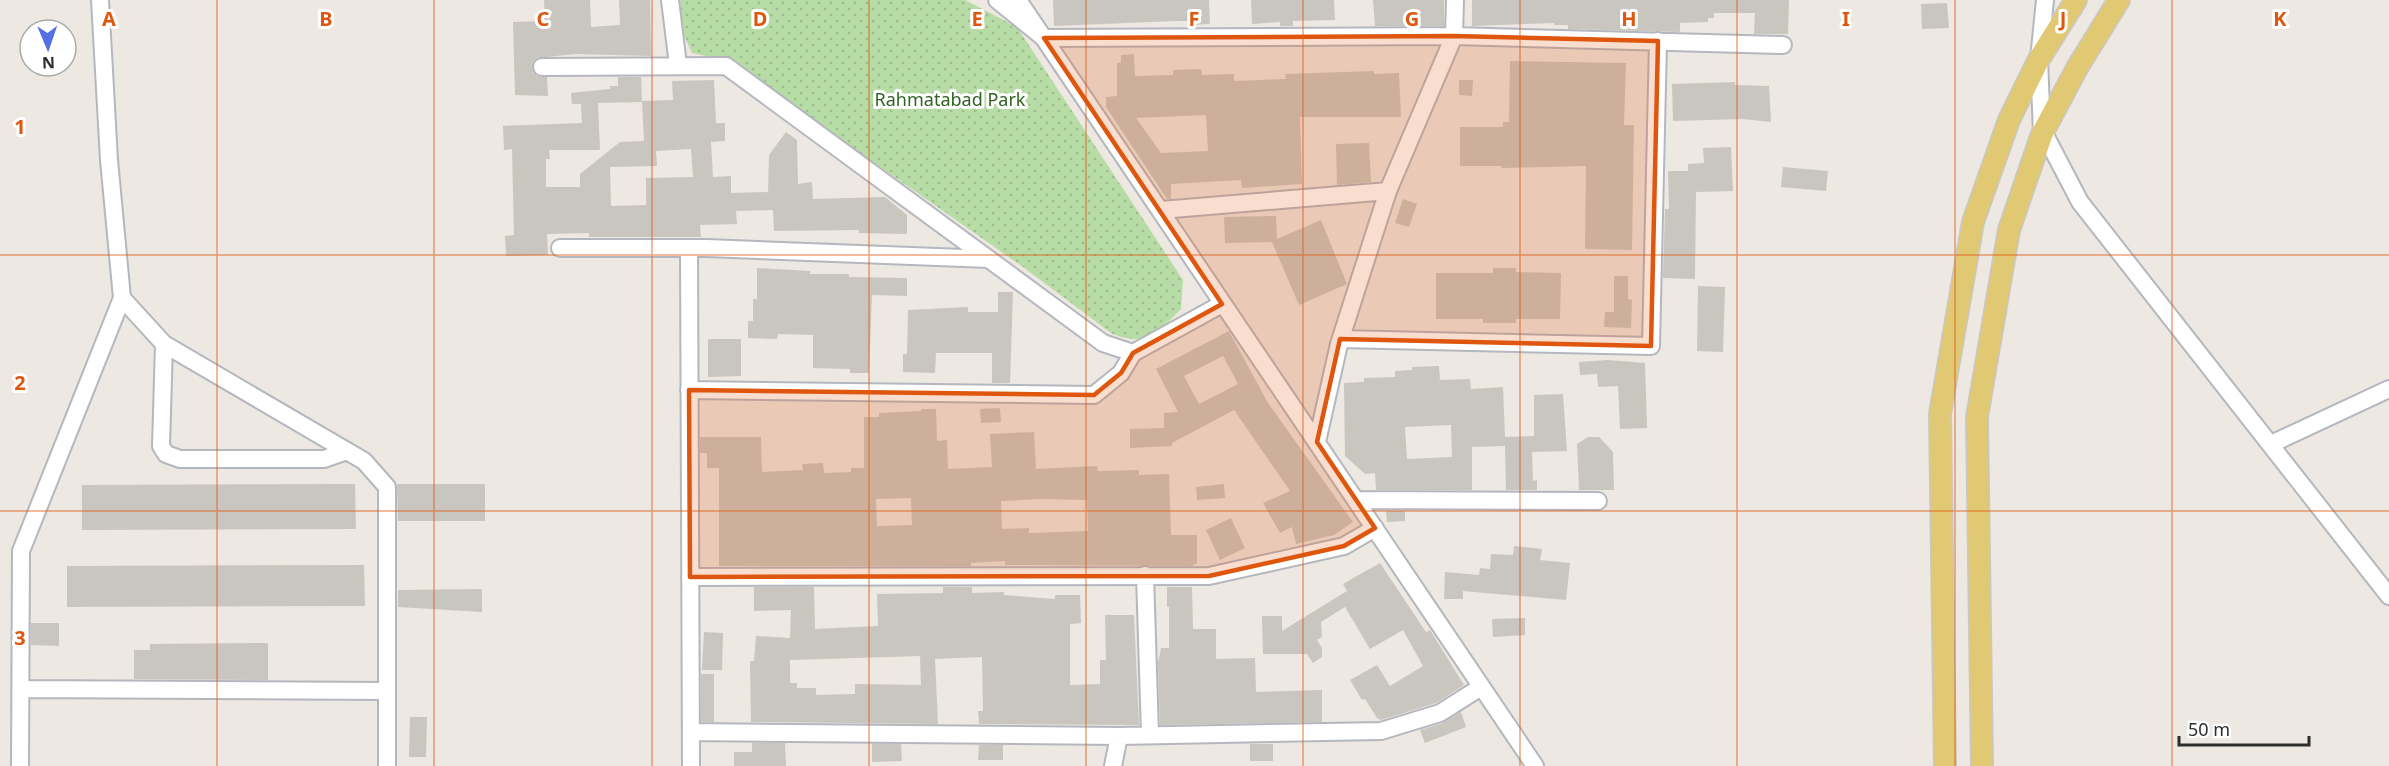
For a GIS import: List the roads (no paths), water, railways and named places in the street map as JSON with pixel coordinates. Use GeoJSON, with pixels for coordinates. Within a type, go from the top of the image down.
{"type":"FeatureCollection","features":[{"type":"Feature","properties":{"kind":"main road"},"geometry":{"type":"LineString","coordinates":[[1945,766],[1940,414],[1973,222],[2009,120],[2039,59],[2076,0]]}},
{"type":"Feature","properties":{"kind":"main road"},"geometry":{"type":"LineString","coordinates":[[1982,766],[1977,417],[2009,230],[2042,134],[2077,68],[2119,0]]}},
{"type":"Feature","properties":{"kind":"street"},"geometry":{"type":"LineString","coordinates":[[20,766],[21,551],[122,298],[109,160],[100,0]]}},
{"type":"Feature","properties":{"kind":"street"},"geometry":{"type":"LineString","coordinates":[[670,0],[678,65]]}},
{"type":"Feature","properties":{"kind":"street"},"geometry":{"type":"LineString","coordinates":[[997,0],[1044,38],[1454,36],[1783,45]]}},
{"type":"Feature","properties":{"kind":"street"},"geometry":{"type":"LineString","coordinates":[[1018,0],[1535,766]]}},
{"type":"Feature","properties":{"kind":"street"},"geometry":{"type":"LineString","coordinates":[[1317,442],[1341,339],[1388,191],[1454,36],[1455,0]]}},
{"type":"Feature","properties":{"kind":"street"},"geometry":{"type":"LineString","coordinates":[[2045,0],[2039,59],[2042,134],[2045,135],[2080,202],[2389,596]]}},
{"type":"Feature","properties":{"kind":"street"},"geometry":{"type":"LineString","coordinates":[[1341,339],[1651,346],[1658,41]]}},
{"type":"Feature","properties":{"kind":"street"},"geometry":{"type":"LineString","coordinates":[[542,67],[726,66],[1103,343],[1133,353]]}},
{"type":"Feature","properties":{"kind":"street"},"geometry":{"type":"LineString","coordinates":[[1161,210],[1388,191]]}},
{"type":"Feature","properties":{"kind":"street"},"geometry":{"type":"LineString","coordinates":[[560,248],[689,248],[989,259]]}},
{"type":"Feature","properties":{"kind":"street"},"geometry":{"type":"LineString","coordinates":[[689,248],[691,766]]}},
{"type":"Feature","properties":{"kind":"street"},"geometry":{"type":"LineString","coordinates":[[122,298],[164,344],[364,461],[387,487],[387,766]]}},
{"type":"Feature","properties":{"kind":"street"},"geometry":{"type":"LineString","coordinates":[[689,390],[1094,395],[1121,373],[1133,353],[1222,304]]}},
{"type":"Feature","properties":{"kind":"street"},"geometry":{"type":"LineString","coordinates":[[164,344],[161,446],[166,454],[180,459],[324,459],[347,451]]}},
{"type":"Feature","properties":{"kind":"street"},"geometry":{"type":"LineString","coordinates":[[2271,444],[2389,389]]}},
{"type":"Feature","properties":{"kind":"street"},"geometry":{"type":"LineString","coordinates":[[1356,500],[1598,501]]}},
{"type":"Feature","properties":{"kind":"street"},"geometry":{"type":"LineString","coordinates":[[690,577],[1209,576],[1344,546],[1375,528]]}},
{"type":"Feature","properties":{"kind":"street"},"geometry":{"type":"LineString","coordinates":[[1145,575],[1150,735]]}},
{"type":"Feature","properties":{"kind":"street"},"geometry":{"type":"LineString","coordinates":[[691,732],[1119,736],[1381,731],[1440,713],[1481,687]]}},
{"type":"Feature","properties":{"kind":"street"},"geometry":{"type":"LineString","coordinates":[[21,689],[387,691]]}},
{"type":"Feature","properties":{"kind":"street"},"geometry":{"type":"LineString","coordinates":[[1113,766],[1119,736]]}},
{"type":"Feature","properties":{"kind":"park label","name":"Rahmatabad Park"},"geometry":{"type":"Point","coordinates":[950,100]}}]}
